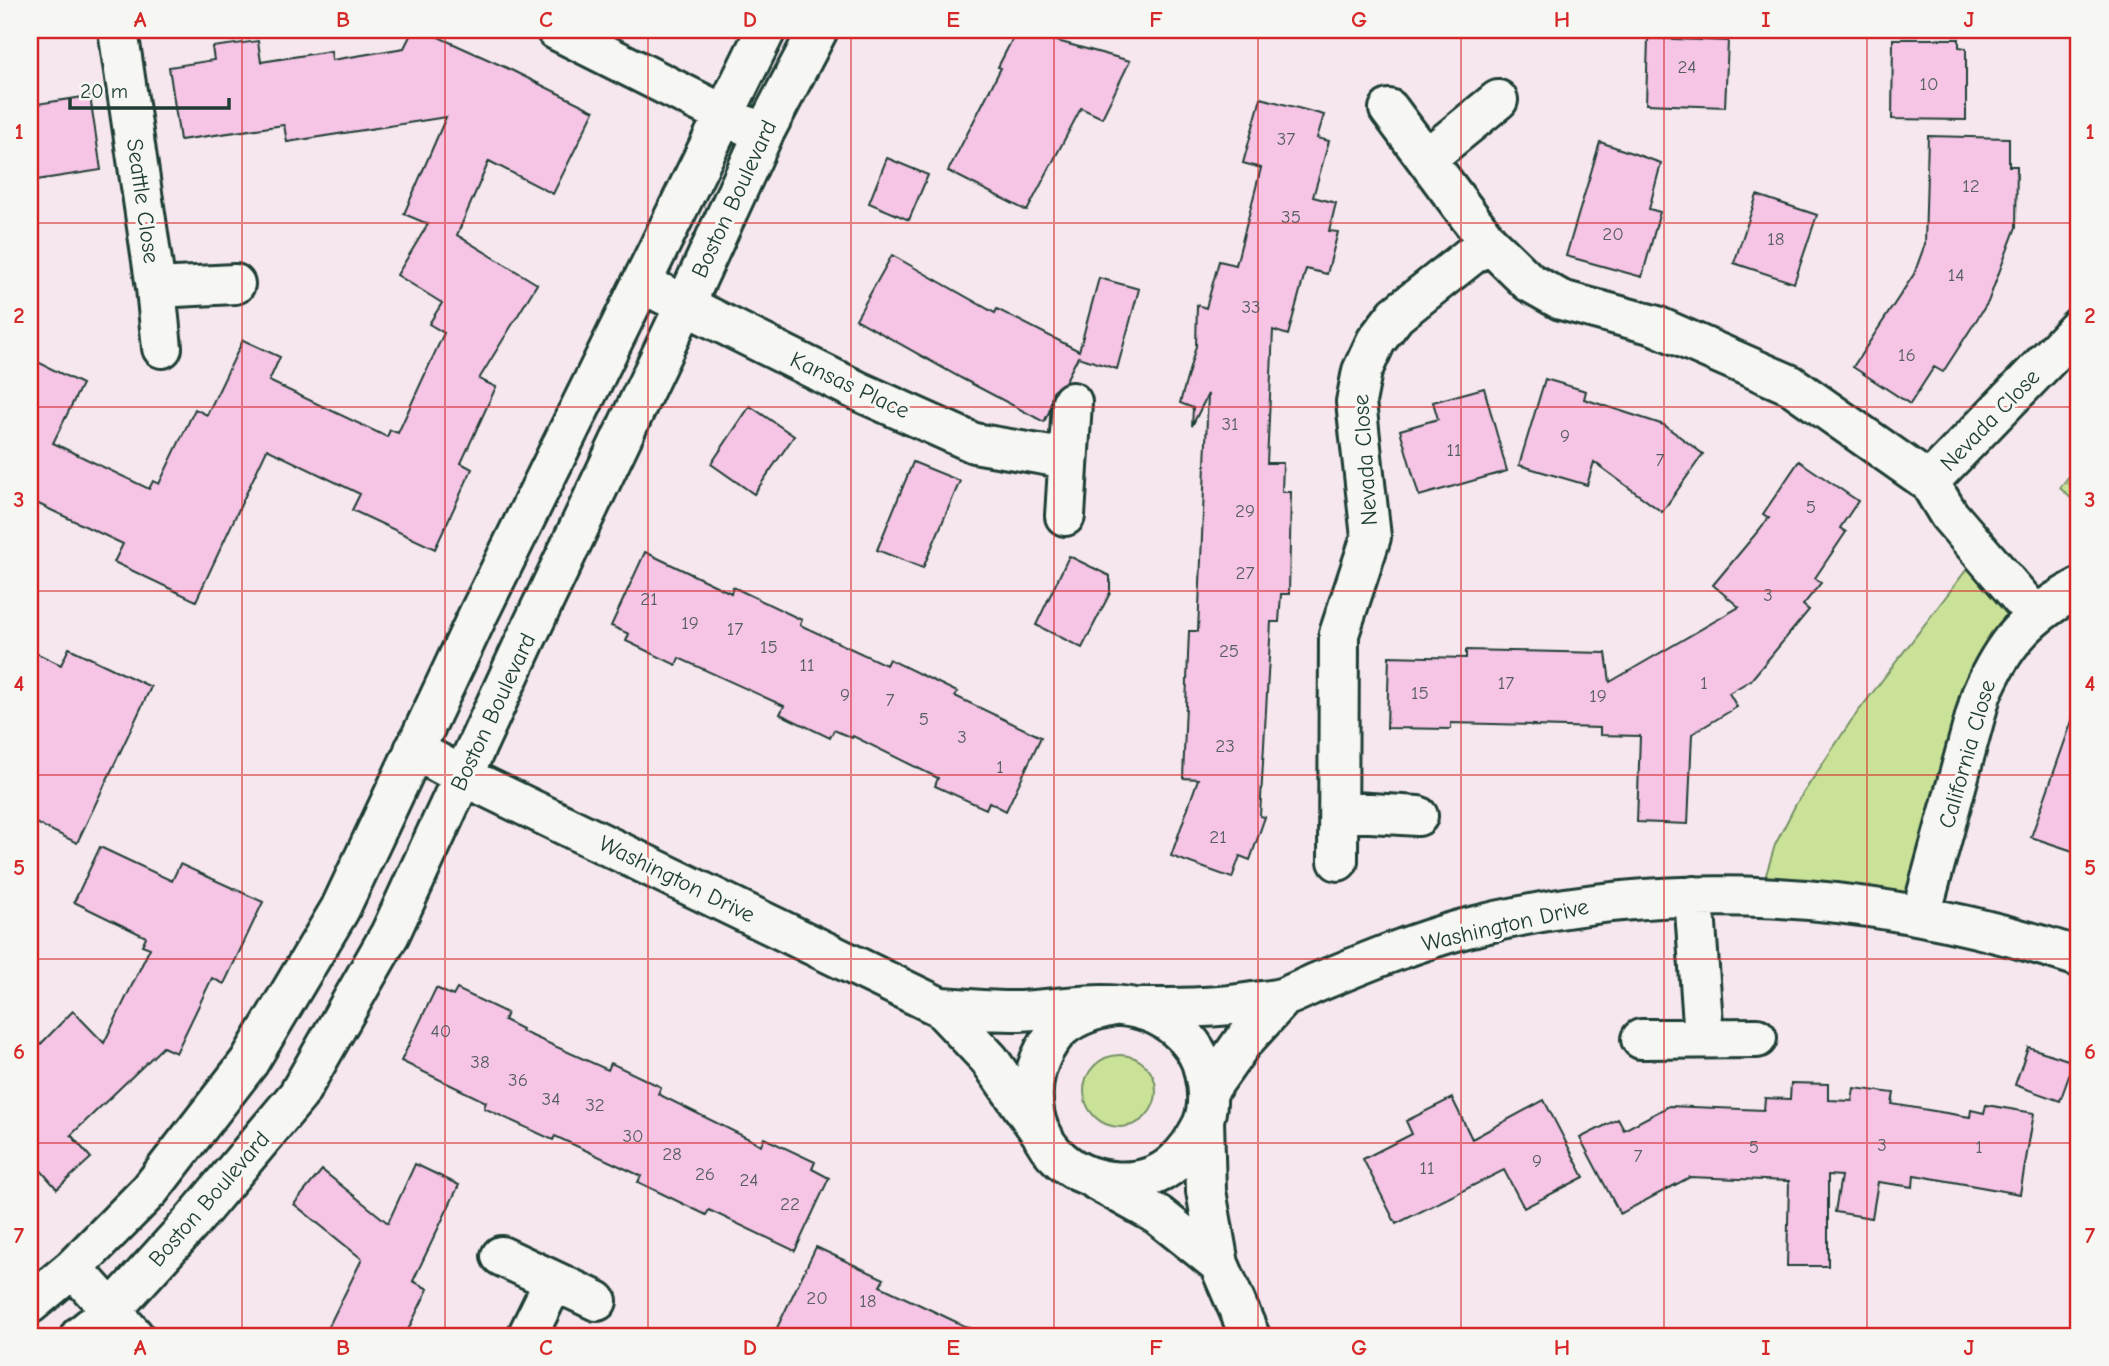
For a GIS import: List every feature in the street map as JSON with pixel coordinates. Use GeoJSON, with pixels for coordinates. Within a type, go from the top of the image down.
{"type":"FeatureCollection","features":[{"type":"Feature","properties":{"kind":"street","name":"Seattle Close"},"geometry":{"type":"LineString","coordinates":[[118,30],[156,288],[162,348]]}},
{"type":"Feature","properties":{"kind":"street"},"geometry":{"type":"LineString","coordinates":[[556,30],[763,135]]}},
{"type":"Feature","properties":{"kind":"street","name":"Boston Boulevard"},"geometry":{"type":"LineString","coordinates":[[30,1304],[73,1268],[150,1190],[249,1062],[340,909],[640,283],[766,30]]}},
{"type":"Feature","properties":{"kind":"street","name":"Boston Boulevard"},"geometry":{"type":"LineString","coordinates":[[80,1336],[122,1324],[190,1224],[298,1095],[390,934],[763,135],[818,30]]}},
{"type":"Feature","properties":{"kind":"street"},"geometry":{"type":"LineString","coordinates":[[1427,158],[1498,100]]}},
{"type":"Feature","properties":{"kind":"street","name":"Nevada Close"},"geometry":{"type":"LineString","coordinates":[[1389,110],[1488,243],[1530,282],[1561,300],[1654,325],[1791,385],[1929,482],[1949,515],[2036,615]]}},
{"type":"Feature","properties":{"kind":"street","name":"Nevada Close"},"geometry":{"type":"LineString","coordinates":[[1338,861],[1339,634],[1371,537],[1356,402],[1362,371],[1376,341],[1396,315],[1488,243]]}},
{"type":"Feature","properties":{"kind":"street","name":"Kansas Place"},"geometry":{"type":"LineString","coordinates":[[640,283],[856,390],[974,443],[1068,459]]}},
{"type":"Feature","properties":{"kind":"street","name":"Seattle Close"},"geometry":{"type":"LineString","coordinates":[[156,288],[235,284]]}},
{"type":"Feature","properties":{"kind":"street","name":"Nevada Close"},"geometry":{"type":"LineString","coordinates":[[1929,482],[2079,327]]}},
{"type":"Feature","properties":{"kind":"street"},"geometry":{"type":"LineString","coordinates":[[1065,516],[1072,402]]}},
{"type":"Feature","properties":{"kind":"street","name":"California Close"},"geometry":{"type":"LineString","coordinates":[[1921,915],[1981,695],[1993,666],[2011,639],[2036,615],[2079,588]]}},
{"type":"Feature","properties":{"kind":"street","name":"Washington Drive"},"geometry":{"type":"LineString","coordinates":[[414,750],[940,1007],[989,1059],[1043,1136]]}},
{"type":"Feature","properties":{"kind":"street"},"geometry":{"type":"LineString","coordinates":[[1339,811],[1418,816]]}},
{"type":"Feature","properties":{"kind":"street","name":"Washington Drive"},"geometry":{"type":"LineString","coordinates":[[940,1007],[1017,1011],[1128,1007],[1213,1009],[1283,998],[1394,951],[1462,930],[1562,908],[1694,896],[1760,895],[1832,901],[1921,915],[2020,937],[2079,957]]}},
{"type":"Feature","properties":{"kind":"street"},"geometry":{"type":"LineString","coordinates":[[1694,896],[1704,1038]]}},
{"type":"Feature","properties":{"kind":"street","name":"Washington Drive"},"geometry":{"type":"LineString","coordinates":[[1206,1105],[1241,1044],[1283,998]]}},
{"type":"Feature","properties":{"kind":"street"},"geometry":{"type":"LineString","coordinates":[[1219,1264],[1158,1215],[1061,1160],[1043,1136],[1033,1108],[1033,1078],[1043,1050],[1062,1027],[1087,1012],[1128,1007],[1167,1020],[1188,1039],[1203,1064],[1206,1191],[1219,1264],[1250,1336]]}},
{"type":"Feature","properties":{"kind":"street"},"geometry":{"type":"LineString","coordinates":[[1641,1039],[1757,1038]]}},
{"type":"Feature","properties":{"kind":"street"},"geometry":{"type":"LineString","coordinates":[[1087,1176],[1116,1182],[1146,1178],[1172,1165],[1192,1145],[1206,1105]]}},
{"type":"Feature","properties":{"kind":"street"},"geometry":{"type":"LineString","coordinates":[[501,1256],[597,1301]]}},
{"type":"Feature","properties":{"kind":"street"},"geometry":{"type":"LineString","coordinates":[[73,1268],[122,1324]]}},
{"type":"Feature","properties":{"kind":"street"},"geometry":{"type":"LineString","coordinates":[[527,1336],[554,1281]]}},
{"type":"Feature","properties":{"kind":"green space"},"geometry":{"type":"Polygon","coordinates":[[[2079,463],[2079,506],[2060,488],[2079,463]]]}},
{"type":"Feature","properties":{"kind":"green space"},"geometry":{"type":"Polygon","coordinates":[[[1983,548],[2036,616],[2011,639],[1921,915],[1760,895],[1775,845],[1796,804],[1851,721],[1983,548]]]}},
{"type":"Feature","properties":{"kind":"green space"},"geometry":{"type":"Polygon","coordinates":[[[1120,1055],[1140,1061],[1150,1071],[1156,1091],[1150,1111],[1140,1121],[1120,1127],[1100,1121],[1090,1111],[1084,1091],[1090,1071],[1100,1061],[1120,1055]]]}},
{"type":"Feature","properties":{"kind":"building"},"geometry":{"type":"Polygon","coordinates":[[[413,30],[423,30],[594,111],[553,194],[489,161],[457,235],[537,284],[479,379],[496,387],[461,463],[472,469],[435,549],[352,510],[360,494],[267,449],[196,601],[114,562],[123,544],[30,500],[30,358],[82,384],[53,443],[149,489],[153,481],[159,484],[195,409],[207,415],[243,340],[280,357],[269,381],[387,437],[390,430],[398,433],[444,333],[429,324],[442,303],[397,275],[428,224],[404,214],[446,117],[287,142],[284,125],[180,140],[169,67],[214,60],[212,47],[258,41],[261,62],[331,51],[332,60],[404,48],[413,30]]]}},
{"type":"Feature","properties":{"kind":"building"},"geometry":{"type":"Polygon","coordinates":[[[1017,30],[1130,61],[1102,118],[1081,108],[1027,211],[948,171],[1001,68],[998,67],[1017,30]]]}},
{"type":"Feature","properties":{"kind":"building"},"geometry":{"type":"Polygon","coordinates":[[[1648,38],[1728,41],[1725,107],[1646,104],[1648,38]]]}},
{"type":"Feature","properties":{"kind":"building"},"geometry":{"type":"Polygon","coordinates":[[[1893,39],[1959,39],[1959,47],[1966,48],[1966,120],[1892,119],[1893,39]]]}},
{"type":"Feature","properties":{"kind":"building"},"geometry":{"type":"Polygon","coordinates":[[[90,96],[101,170],[30,181],[30,105],[90,96]]]}},
{"type":"Feature","properties":{"kind":"building"},"geometry":{"type":"Polygon","coordinates":[[[1261,98],[1324,115],[1317,138],[1329,141],[1313,197],[1336,203],[1329,231],[1338,232],[1327,274],[1306,269],[1288,335],[1273,330],[1267,463],[1283,463],[1282,492],[1291,492],[1289,594],[1281,594],[1279,622],[1271,622],[1260,816],[1265,817],[1250,860],[1240,856],[1232,878],[1171,856],[1198,779],[1183,778],[1189,631],[1198,631],[1208,394],[1192,426],[1193,408],[1180,403],[1196,346],[1197,305],[1206,308],[1219,261],[1236,265],[1261,168],[1243,163],[1261,98]]]}},
{"type":"Feature","properties":{"kind":"building"},"geometry":{"type":"Polygon","coordinates":[[[1928,136],[2009,138],[2009,166],[2017,166],[2016,227],[1988,302],[1943,372],[1934,367],[1910,404],[1853,367],[1914,274],[1925,244],[1928,136]]]}},
{"type":"Feature","properties":{"kind":"building"},"geometry":{"type":"Polygon","coordinates":[[[1600,142],[1661,163],[1649,209],[1660,212],[1642,277],[1566,256],[1600,142]]]}},
{"type":"Feature","properties":{"kind":"building"},"geometry":{"type":"Polygon","coordinates":[[[887,158],[928,175],[909,220],[869,203],[887,158]]]}},
{"type":"Feature","properties":{"kind":"building"},"geometry":{"type":"Polygon","coordinates":[[[1757,195],[1817,215],[1794,283],[1734,263],[1757,195]]]}},
{"type":"Feature","properties":{"kind":"building"},"geometry":{"type":"Polygon","coordinates":[[[892,255],[995,313],[997,309],[1079,351],[1099,278],[1139,289],[1117,369],[1078,357],[1065,382],[1053,391],[1044,422],[856,319],[892,255]]]}},
{"type":"Feature","properties":{"kind":"building"},"geometry":{"type":"Polygon","coordinates":[[[1545,379],[1586,391],[1584,399],[1664,425],[1703,454],[1662,512],[1594,462],[1587,485],[1519,465],[1545,379]]]}},
{"type":"Feature","properties":{"kind":"building"},"geometry":{"type":"Polygon","coordinates":[[[1484,388],[1507,471],[1419,496],[1400,430],[1438,419],[1433,402],[1484,388]]]}},
{"type":"Feature","properties":{"kind":"building"},"geometry":{"type":"Polygon","coordinates":[[[750,406],[794,436],[754,494],[711,464],[750,406]]]}},
{"type":"Feature","properties":{"kind":"building"},"geometry":{"type":"Polygon","coordinates":[[[1799,461],[1858,501],[1840,528],[1846,532],[1815,578],[1821,583],[1803,605],[1809,610],[1751,680],[1729,693],[1737,707],[1692,734],[1688,824],[1637,822],[1640,736],[1600,735],[1600,728],[1534,725],[1451,723],[1451,729],[1387,728],[1389,656],[1466,658],[1466,650],[1606,653],[1610,682],[1739,607],[1713,585],[1769,518],[1763,514],[1799,461]]]}},
{"type":"Feature","properties":{"kind":"building"},"geometry":{"type":"Polygon","coordinates":[[[913,462],[960,481],[923,568],[877,550],[913,462]]]}},
{"type":"Feature","properties":{"kind":"building"},"geometry":{"type":"Polygon","coordinates":[[[645,552],[731,593],[733,587],[802,620],[800,625],[886,665],[889,659],[957,692],[955,696],[1041,737],[1006,811],[989,802],[986,809],[935,786],[938,778],[853,736],[852,738],[834,730],[830,738],[780,714],[784,706],[679,658],[676,665],[626,641],[629,634],[611,626],[645,552]]]}},
{"type":"Feature","properties":{"kind":"building"},"geometry":{"type":"Polygon","coordinates":[[[1069,556],[1110,576],[1110,593],[1082,648],[1036,625],[1069,556]]]}},
{"type":"Feature","properties":{"kind":"building"},"geometry":{"type":"Polygon","coordinates":[[[69,648],[151,687],[77,843],[30,820],[30,650],[61,665],[69,648]]]}},
{"type":"Feature","properties":{"kind":"building"},"geometry":{"type":"Polygon","coordinates":[[[2073,718],[2079,719],[2079,853],[2031,837],[2073,718]]]}},
{"type":"Feature","properties":{"kind":"building"},"geometry":{"type":"Polygon","coordinates":[[[100,847],[172,881],[180,864],[263,902],[224,984],[212,978],[176,1053],[163,1047],[71,1135],[91,1158],[57,1189],[38,1167],[30,1174],[30,1055],[73,1011],[104,1043],[150,948],[142,945],[146,937],[74,902],[100,847]]]}},
{"type":"Feature","properties":{"kind":"building"},"geometry":{"type":"Polygon","coordinates":[[[436,988],[453,996],[457,989],[507,1013],[504,1020],[522,1029],[521,1031],[608,1070],[611,1063],[661,1087],[658,1094],[761,1145],[764,1138],[815,1162],[812,1169],[829,1178],[795,1251],[709,1210],[706,1215],[638,1182],[641,1176],[555,1136],[553,1140],[484,1108],[486,1102],[401,1061],[436,988]]]}},
{"type":"Feature","properties":{"kind":"building"},"geometry":{"type":"Polygon","coordinates":[[[2028,1047],[2074,1062],[2060,1101],[2015,1085],[2028,1047]]]}},
{"type":"Feature","properties":{"kind":"building"},"geometry":{"type":"Polygon","coordinates":[[[1791,1083],[1828,1084],[1828,1100],[1852,1101],[1854,1088],[1894,1093],[1892,1104],[1970,1117],[1971,1110],[1984,1113],[1986,1105],[2034,1113],[2020,1194],[1914,1175],[1913,1187],[1878,1182],[1872,1218],[1835,1212],[1841,1176],[1828,1175],[1828,1266],[1787,1266],[1789,1181],[1690,1177],[1620,1214],[1580,1138],[1618,1119],[1624,1130],[1669,1106],[1764,1110],[1765,1098],[1790,1099],[1791,1083]]]}},
{"type":"Feature","properties":{"kind":"building"},"geometry":{"type":"Polygon","coordinates":[[[1452,1098],[1472,1139],[1544,1100],[1584,1177],[1524,1208],[1504,1170],[1396,1224],[1363,1159],[1412,1134],[1406,1121],[1452,1098]]]}},
{"type":"Feature","properties":{"kind":"building"},"geometry":{"type":"Polygon","coordinates":[[[415,1164],[459,1185],[413,1281],[428,1289],[405,1336],[324,1336],[362,1259],[294,1204],[322,1170],[388,1223],[415,1164]]]}},
{"type":"Feature","properties":{"kind":"building"},"geometry":{"type":"Polygon","coordinates":[[[816,1247],[884,1279],[880,1286],[986,1336],[773,1336],[816,1247]]]}}]}
